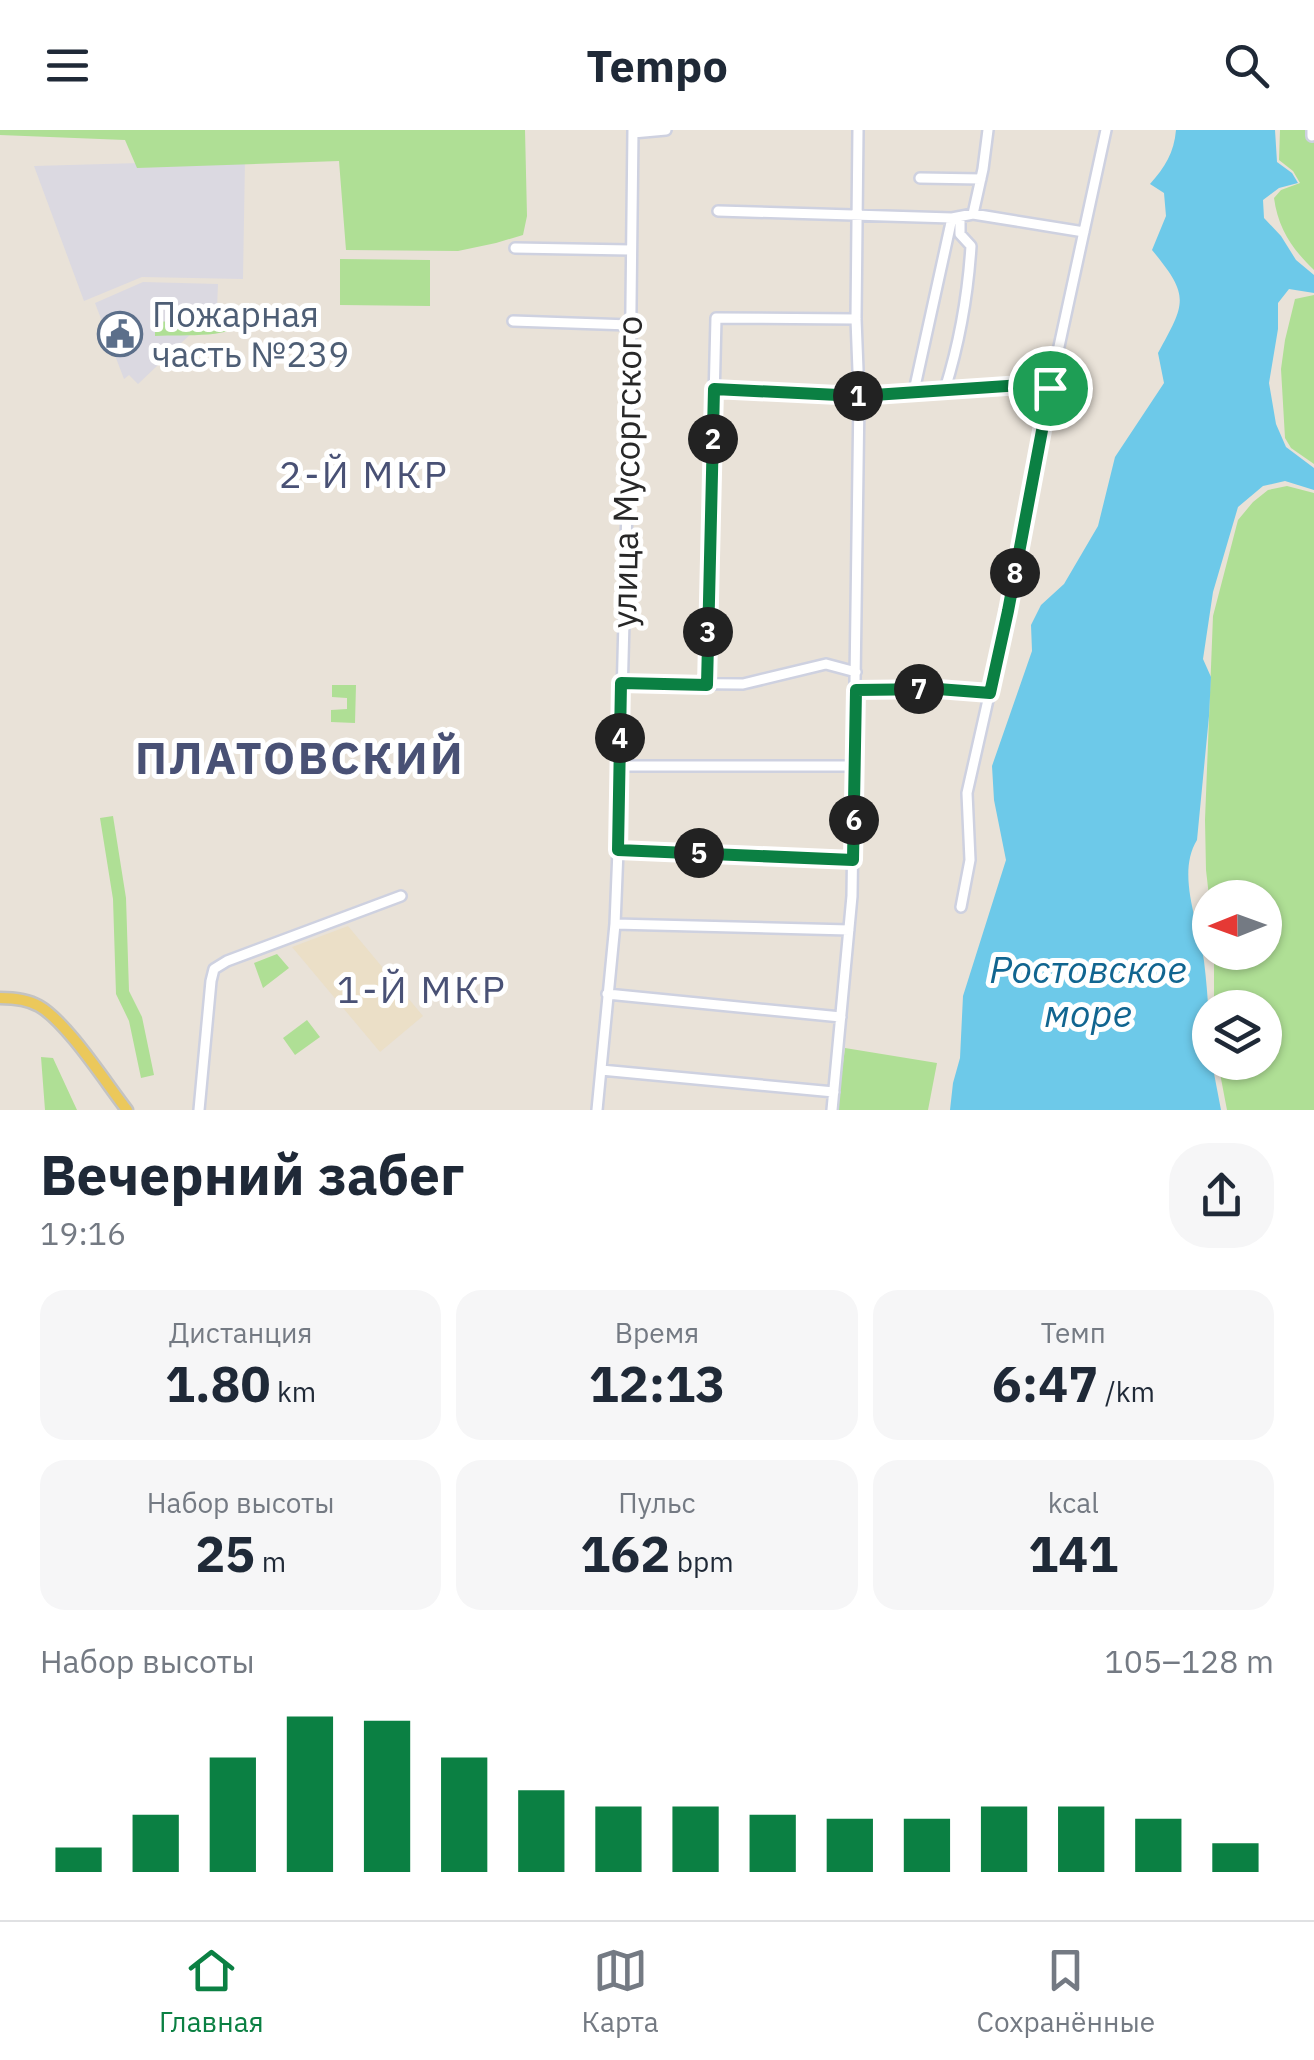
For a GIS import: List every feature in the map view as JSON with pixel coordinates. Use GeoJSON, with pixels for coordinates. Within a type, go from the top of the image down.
{"type":"FeatureCollection","features":[{"type":"Feature","properties":{"kind":"main road"},"geometry":{"type":"LineString","coordinates":[[0,998],[22,1000],[46,1011],[127,1110]]}},
{"type":"Feature","properties":{"kind":"street"},"geometry":{"type":"LineString","coordinates":[[633,132],[666,130]]}},
{"type":"Feature","properties":{"kind":"street"},"geometry":{"type":"LineString","coordinates":[[832,1110],[853,860],[858,130]]}},
{"type":"Feature","properties":{"kind":"street"},"geometry":{"type":"LineString","coordinates":[[973,214],[988,130]]}},
{"type":"Feature","properties":{"kind":"street"},"geometry":{"type":"LineString","coordinates":[[961,907],[970,860],[967,793],[1106,130]]}},
{"type":"Feature","properties":{"kind":"street","name":"улица Мусоргского"},"geometry":{"type":"LineString","coordinates":[[597,1110],[618,850],[633,132]]}},
{"type":"Feature","properties":{"kind":"street"},"geometry":{"type":"LineString","coordinates":[[920,178],[981,180]]}},
{"type":"Feature","properties":{"kind":"street"},"geometry":{"type":"LineString","coordinates":[[718,210],[857,216],[973,214],[1084,232]]}},
{"type":"Feature","properties":{"kind":"street"},"geometry":{"type":"LineString","coordinates":[[945,390],[969,273],[970,246],[960,234],[956,217]]}},
{"type":"Feature","properties":{"kind":"street"},"geometry":{"type":"LineString","coordinates":[[914,391],[956,217]]}},
{"type":"Feature","properties":{"kind":"street"},"geometry":{"type":"LineString","coordinates":[[515,248],[630,250]]}},
{"type":"Feature","properties":{"kind":"street"},"geometry":{"type":"LineString","coordinates":[[707,685],[716,318],[856,320]]}},
{"type":"Feature","properties":{"kind":"street"},"geometry":{"type":"LineString","coordinates":[[513,321],[630,325]]}},
{"type":"Feature","properties":{"kind":"street"},"geometry":{"type":"LineString","coordinates":[[714,389],[859,396],[1036,384],[1050,388]]}},
{"type":"Feature","properties":{"kind":"street"},"geometry":{"type":"LineString","coordinates":[[621,683],[743,684],[826,664],[856,672]]}},
{"type":"Feature","properties":{"kind":"street"},"geometry":{"type":"LineString","coordinates":[[856,690],[990,693]]}},
{"type":"Feature","properties":{"kind":"street"},"geometry":{"type":"LineString","coordinates":[[619,766],[854,766]]}},
{"type":"Feature","properties":{"kind":"street"},"geometry":{"type":"LineString","coordinates":[[618,850],[853,860]]}},
{"type":"Feature","properties":{"kind":"street"},"geometry":{"type":"LineString","coordinates":[[198,1110],[214,969],[401,896]]}},
{"type":"Feature","properties":{"kind":"street"},"geometry":{"type":"LineString","coordinates":[[614,924],[849,930]]}},
{"type":"Feature","properties":{"kind":"street"},"geometry":{"type":"LineString","coordinates":[[607,994],[841,1018]]}},
{"type":"Feature","properties":{"kind":"street"},"geometry":{"type":"LineString","coordinates":[[601,1070],[834,1092]]}},
{"type":"Feature","properties":{"kind":"shaded area"},"geometry":{"type":"Polygon","coordinates":[[[245,160],[243,279],[142,277],[84,301],[34,166],[245,160]]]}},
{"type":"Feature","properties":{"kind":"shaded area"},"geometry":{"type":"Polygon","coordinates":[[[143,282],[218,284],[217,309],[138,384],[129,375],[124,379],[95,303],[143,282]]]}},
{"type":"Feature","properties":{"kind":"shaded area"},"geometry":{"type":"Polygon","coordinates":[[[348,926],[423,1016],[380,1052],[292,947],[348,926]]]}},
{"type":"Feature","properties":{"kind":"green space"},"geometry":{"type":"Polygon","coordinates":[[[0,130],[525,130],[527,216],[523,235],[458,251],[346,250],[339,161],[137,168],[125,140],[0,135],[0,130]]]}},
{"type":"Feature","properties":{"kind":"green space"},"geometry":{"type":"Polygon","coordinates":[[[1280,130],[1314,130],[1314,270],[1287,237],[1276,209],[1274,198],[1281,190],[1300,183],[1279,160],[1280,130]]]}},
{"type":"Feature","properties":{"kind":"green space"},"geometry":{"type":"Polygon","coordinates":[[[340,259],[430,260],[430,306],[340,305],[340,259]]]}},
{"type":"Feature","properties":{"kind":"green space"},"geometry":{"type":"Polygon","coordinates":[[[1314,295],[1314,464],[1291,448],[1285,438],[1281,369],[1295,299],[1314,295]]]}},
{"type":"Feature","properties":{"kind":"green space"},"geometry":{"type":"Polygon","coordinates":[[[255,317],[222,333],[155,336],[155,322],[255,317]]]}},
{"type":"Feature","properties":{"kind":"green space"},"geometry":{"type":"Polygon","coordinates":[[[1287,486],[1314,493],[1314,1110],[1227,1110],[1221,1080],[1282,1080],[1282,990],[1214,990],[1214,970],[1282,970],[1282,880],[1207,880],[1206,870],[1213,616],[1238,520],[1268,490],[1287,486]]]}},
{"type":"Feature","properties":{"kind":"green space"},"geometry":{"type":"Polygon","coordinates":[[[332,685],[356,685],[355,723],[331,722],[331,710],[347,709],[347,698],[332,697],[332,685]]]}},
{"type":"Feature","properties":{"kind":"green space"},"geometry":{"type":"Polygon","coordinates":[[[113,816],[126,898],[129,991],[142,1017],[154,1075],[141,1078],[129,1021],[116,994],[113,899],[100,818],[113,816]]]}},
{"type":"Feature","properties":{"kind":"green space"},"geometry":{"type":"Polygon","coordinates":[[[277,954],[289,968],[263,988],[254,963],[277,954]]]}},
{"type":"Feature","properties":{"kind":"green space"},"geometry":{"type":"Polygon","coordinates":[[[307,1020],[320,1037],[295,1055],[283,1038],[307,1020]]]}},
{"type":"Feature","properties":{"kind":"green space"},"geometry":{"type":"Polygon","coordinates":[[[845,1048],[937,1063],[928,1110],[837,1110],[845,1048]]]}},
{"type":"Feature","properties":{"kind":"green space"},"geometry":{"type":"Polygon","coordinates":[[[41,1057],[53,1058],[77,1110],[45,1110],[41,1057]]]}},
{"type":"Feature","properties":{"kind":"water","name":"Ростовское море"},"geometry":{"type":"Polygon","coordinates":[[[1176,130],[1275,130],[1277,162],[1298,183],[1279,188],[1263,200],[1264,218],[1296,260],[1314,275],[1314,293],[1289,289],[1278,303],[1269,383],[1276,424],[1286,447],[1314,468],[1314,490],[1285,481],[1263,486],[1238,507],[1213,592],[1203,659],[1211,677],[1209,716],[1189,883],[1192,970],[1205,970],[1206,990],[1192,990],[1192,1080],[1215,1080],[1221,1110],[950,1110],[960,1058],[963,996],[1006,860],[994,800],[992,766],[1032,651],[1031,625],[1041,605],[1064,584],[1098,526],[1115,457],[1164,383],[1158,353],[1180,300],[1173,278],[1152,250],[1166,216],[1164,193],[1150,184],[1173,146],[1176,130]]]}},
{"type":"Feature","properties":{"kind":"place","name":"Пожарная часть №239"},"geometry":{"type":"Point","coordinates":[120,334]}},
{"type":"Feature","properties":{"kind":"district","name":"2-Й МКР"},"geometry":{"type":"Point","coordinates":[364,473]}},
{"type":"Feature","properties":{"kind":"district","name":"ПЛАТОВСКИЙ"},"geometry":{"type":"Point","coordinates":[300,757]}},
{"type":"Feature","properties":{"kind":"district","name":"1-Й МКР"},"geometry":{"type":"Point","coordinates":[422,988]}},
{"type":"Feature","properties":{"kind":"route"},"geometry":{"type":"LineString","coordinates":[[1036,384],[1050,388],[990,693],[856,690],[853,860],[618,850],[621,683],[707,685],[714,389],[859,396],[1036,384]]}}]}
